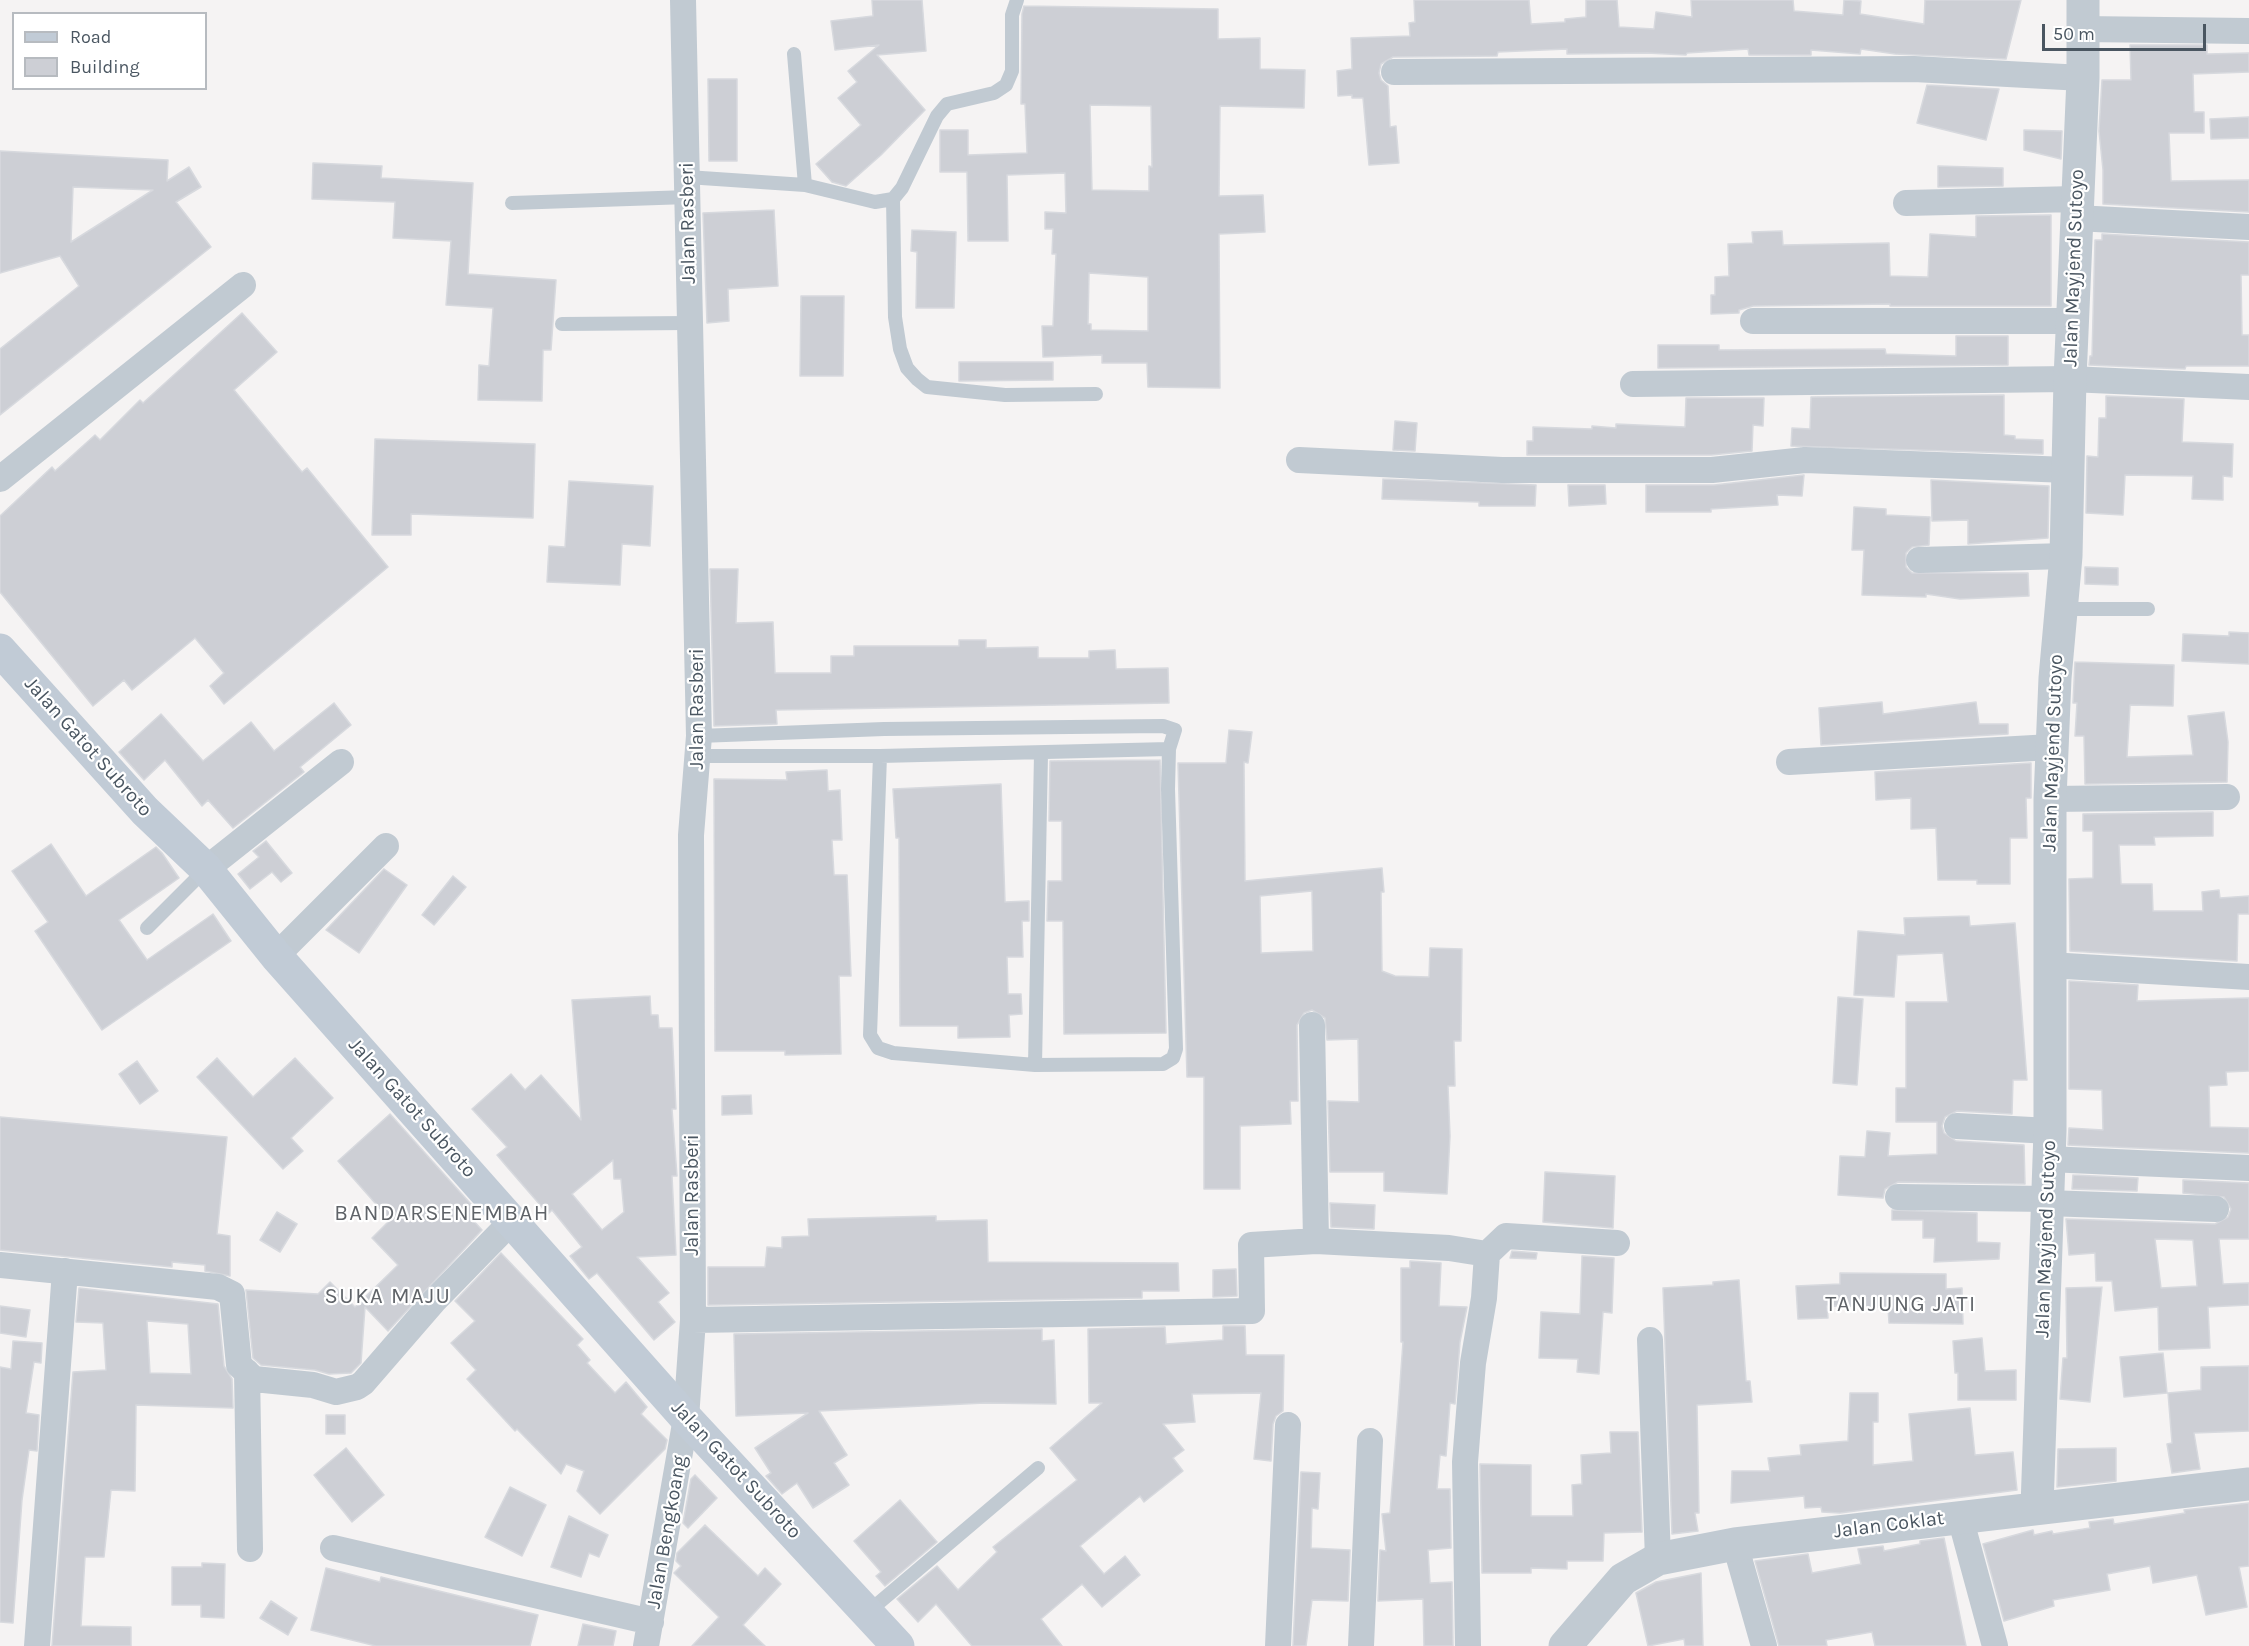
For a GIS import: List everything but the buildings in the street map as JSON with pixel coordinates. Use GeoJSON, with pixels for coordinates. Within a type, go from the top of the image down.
{"type":"FeatureCollection","features":[{"type":"Feature","properties":{"kind":"main road","name":"Jalan Gatot Subroto"},"geometry":{"type":"LineString","coordinates":[[0,650],[145,811],[206,869],[276,956],[513,1220],[686,1418],[898,1646]]}},
{"type":"Feature","properties":{"kind":"street","name":"Jalan Rasberi"},"geometry":{"type":"LineString","coordinates":[[683,0],[699,746],[691,835],[693,1320],[686,1418]]}},
{"type":"Feature","properties":{"kind":"street"},"geometry":{"type":"LineString","coordinates":[[2083,15],[2249,31]]}},
{"type":"Feature","properties":{"kind":"street","name":"Jalan Mayjend Sutoyo"},"geometry":{"type":"LineString","coordinates":[[2037,1507],[2049,1145],[2051,747],[2066,556],[2076,208],[2083,78],[2083,15]]}},
{"type":"Feature","properties":{"kind":"street"},"geometry":{"type":"LineString","coordinates":[[1394,72],[1914,69],[2083,78]]}},
{"type":"Feature","properties":{"kind":"street"},"geometry":{"type":"LineString","coordinates":[[1906,203],[2076,208],[2249,227]]}},
{"type":"Feature","properties":{"kind":"street"},"geometry":{"type":"LineString","coordinates":[[0,479],[243,285]]}},
{"type":"Feature","properties":{"kind":"street"},"geometry":{"type":"LineString","coordinates":[[1754,321],[2072,321]]}},
{"type":"Feature","properties":{"kind":"street"},"geometry":{"type":"LineString","coordinates":[[1633,384],[2070,379],[2249,387]]}},
{"type":"Feature","properties":{"kind":"street"},"geometry":{"type":"LineString","coordinates":[[1299,460],[1502,470],[1712,470],[1804,460],[2068,470]]}},
{"type":"Feature","properties":{"kind":"street"},"geometry":{"type":"LineString","coordinates":[[1919,560],[2066,556]]}},
{"type":"Feature","properties":{"kind":"street"},"geometry":{"type":"LineString","coordinates":[[1789,762],[2051,747]]}},
{"type":"Feature","properties":{"kind":"street"},"geometry":{"type":"LineString","coordinates":[[206,869],[341,762]]}},
{"type":"Feature","properties":{"kind":"street"},"geometry":{"type":"LineString","coordinates":[[2050,799],[2227,797]]}},
{"type":"Feature","properties":{"kind":"street"},"geometry":{"type":"LineString","coordinates":[[276,956],[386,846]]}},
{"type":"Feature","properties":{"kind":"street"},"geometry":{"type":"LineString","coordinates":[[2049,965],[2249,977]]}},
{"type":"Feature","properties":{"kind":"street"},"geometry":{"type":"LineString","coordinates":[[1312,1024],[1316,1240]]}},
{"type":"Feature","properties":{"kind":"street"},"geometry":{"type":"LineString","coordinates":[[1957,1126],[2049,1145],[2249,1168]]}},
{"type":"Feature","properties":{"kind":"street"},"geometry":{"type":"LineString","coordinates":[[1898,1197],[2216,1209]]}},
{"type":"Feature","properties":{"kind":"street"},"geometry":{"type":"LineString","coordinates":[[0,1265],[218,1287],[232,1294],[239,1365],[254,1379],[313,1385],[336,1392],[357,1387],[434,1301],[513,1220]]}},
{"type":"Feature","properties":{"kind":"street"},"geometry":{"type":"LineString","coordinates":[[1468,1646],[1465,1462],[1473,1363],[1484,1298],[1487,1254],[1506,1236],[1617,1243]]}},
{"type":"Feature","properties":{"kind":"street"},"geometry":{"type":"LineString","coordinates":[[693,1320],[1252,1311],[1251,1245],[1316,1240],[1449,1248],[1487,1254]]}},
{"type":"Feature","properties":{"kind":"street"},"geometry":{"type":"LineString","coordinates":[[38,1646],[65,1271]]}},
{"type":"Feature","properties":{"kind":"street"},"geometry":{"type":"LineString","coordinates":[[1650,1340],[1658,1559]]}},
{"type":"Feature","properties":{"kind":"street"},"geometry":{"type":"LineString","coordinates":[[247,1372],[250,1549]]}},
{"type":"Feature","properties":{"kind":"street","name":"Jalan Bengkoang"},"geometry":{"type":"LineString","coordinates":[[649,1634],[686,1418]]}},
{"type":"Feature","properties":{"kind":"street"},"geometry":{"type":"LineString","coordinates":[[1278,1646],[1288,1425]]}},
{"type":"Feature","properties":{"kind":"street"},"geometry":{"type":"LineString","coordinates":[[1361,1646],[1370,1441]]}},
{"type":"Feature","properties":{"kind":"street","name":"Jalan Coklat"},"geometry":{"type":"LineString","coordinates":[[1565,1646],[1623,1579],[1658,1559],[1734,1544],[2249,1484]]}},
{"type":"Feature","properties":{"kind":"street"},"geometry":{"type":"LineString","coordinates":[[1960,1517],[1995,1646]]}},
{"type":"Feature","properties":{"kind":"street"},"geometry":{"type":"LineString","coordinates":[[1734,1544],[1764,1646]]}},
{"type":"Feature","properties":{"kind":"street"},"geometry":{"type":"LineString","coordinates":[[333,1548],[649,1634]]}},
{"type":"Feature","properties":{"kind":"lane"},"geometry":{"type":"LineString","coordinates":[[1017,0],[1012,15],[1012,71],[1006,85],[993,93],[948,104],[937,116],[902,188],[893,199],[895,317],[900,349],[907,368],[917,380],[927,387],[1005,395],[1095,394]]}},
{"type":"Feature","properties":{"kind":"lane"},"geometry":{"type":"LineString","coordinates":[[794,54],[805,185]]}},
{"type":"Feature","properties":{"kind":"lane"},"geometry":{"type":"LineString","coordinates":[[512,203],[687,187],[805,185],[875,202],[893,199]]}},
{"type":"Feature","properties":{"kind":"lane"},"geometry":{"type":"LineString","coordinates":[[562,324],[689,323]]}},
{"type":"Feature","properties":{"kind":"lane"},"geometry":{"type":"LineString","coordinates":[[2061,609],[2148,609]]}},
{"type":"Feature","properties":{"kind":"lane"},"geometry":{"type":"LineString","coordinates":[[699,746],[884,729],[1163,726],[1175,730],[1168,749],[1176,1049],[1173,1058],[1163,1064],[1035,1065],[893,1053],[878,1048],[870,1035],[880,756]]}},
{"type":"Feature","properties":{"kind":"lane"},"geometry":{"type":"LineString","coordinates":[[699,746],[880,756],[1041,754],[1168,749]]}},
{"type":"Feature","properties":{"kind":"lane"},"geometry":{"type":"LineString","coordinates":[[1035,1065],[1041,754]]}},
{"type":"Feature","properties":{"kind":"lane"},"geometry":{"type":"LineString","coordinates":[[147,928],[206,869]]}},
{"type":"Feature","properties":{"kind":"lane"},"geometry":{"type":"LineString","coordinates":[[868,1612],[1038,1468]]}},
{"type":"Feature","properties":{"kind":"district","name":"BANDARSENEMBAH"},"geometry":{"type":"Point","coordinates":[442,1214]}},
{"type":"Feature","properties":{"kind":"district","name":"SUKA MAJU"},"geometry":{"type":"Point","coordinates":[388,1297]}},
{"type":"Feature","properties":{"kind":"district","name":"TANJUNG JATI"},"geometry":{"type":"Point","coordinates":[1901,1305]}}]}
